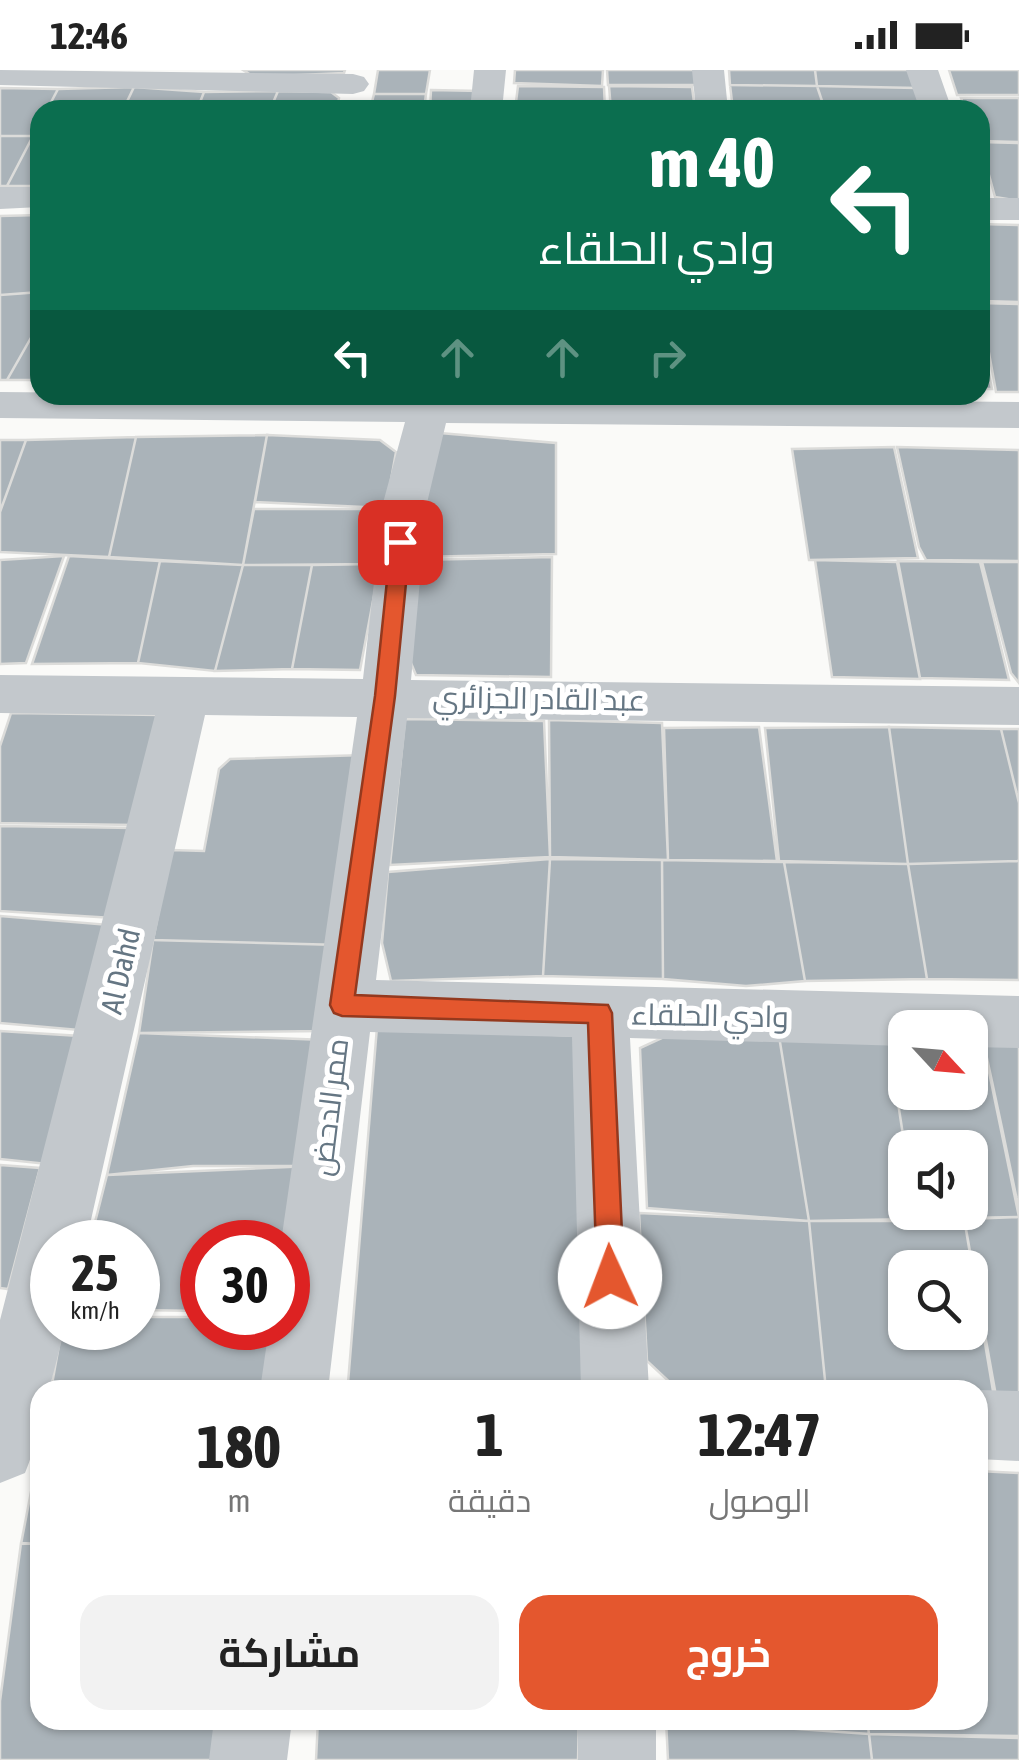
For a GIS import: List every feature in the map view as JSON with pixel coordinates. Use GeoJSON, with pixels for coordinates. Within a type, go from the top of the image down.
{"type":"FeatureCollection","features":[{"type":"Feature","properties":{"kind":"street"},"geometry":{"type":"LineString","coordinates":[[487,100],[490,70]]}},
{"type":"Feature","properties":{"kind":"street"},"geometry":{"type":"LineString","coordinates":[[708,70],[711,100]]}},
{"type":"Feature","properties":{"kind":"street"},"geometry":{"type":"LineString","coordinates":[[922,70],[932,100]]}},
{"type":"Feature","properties":{"kind":"street"},"geometry":{"type":"LineString","coordinates":[[0,76],[220,76],[353,88]]}},
{"type":"Feature","properties":{"kind":"street"},"geometry":{"type":"LineString","coordinates":[[0,198],[30,198]]}},
{"type":"Feature","properties":{"kind":"street"},"geometry":{"type":"LineString","coordinates":[[990,209],[1019,209]]}},
{"type":"Feature","properties":{"kind":"street"},"geometry":{"type":"LineString","coordinates":[[0,405],[30,405]]}},
{"type":"Feature","properties":{"kind":"street"},"geometry":{"type":"LineString","coordinates":[[375,405],[429,409],[1019,415]]}},
{"type":"Feature","properties":{"kind":"street","name":"ممر الدحض"},"geometry":{"type":"LineString","coordinates":[[295,1380],[385,696],[404,503],[429,409]]}},
{"type":"Feature","properties":{"kind":"street","name":"عبد القادر الجزائري"},"geometry":{"type":"LineString","coordinates":[[0,694],[1019,706]]}},
{"type":"Feature","properties":{"kind":"street","name":"Al Dahd"},"geometry":{"type":"LineString","coordinates":[[59,1220],[184,698]]}},
{"type":"Feature","properties":{"kind":"street","name":"وادي الحلقاء"},"geometry":{"type":"LineString","coordinates":[[342,1005],[1019,1022]]}},
{"type":"Feature","properties":{"kind":"street"},"geometry":{"type":"LineString","coordinates":[[600,1013],[615,1380]]}},
{"type":"Feature","properties":{"kind":"street","name":"Al Dahd"},"geometry":{"type":"LineString","coordinates":[[0,1448],[30,1333]]}},
{"type":"Feature","properties":{"kind":"street"},"geometry":{"type":"LineString","coordinates":[[988,1425],[1019,1426]]}},
{"type":"Feature","properties":{"kind":"street"},"geometry":{"type":"LineString","coordinates":[[248,1760],[252,1730]]}},
{"type":"Feature","properties":{"kind":"street"},"geometry":{"type":"LineString","coordinates":[[617,1730],[618,1760]]}},
{"type":"Feature","properties":{"kind":"building"},"geometry":{"type":"Polygon","coordinates":[[[243,70],[345,70],[254,77],[243,70]]]}},
{"type":"Feature","properties":{"kind":"building"},"geometry":{"type":"Polygon","coordinates":[[[378,70],[430,70],[426,94],[374,94],[378,70]]]}},
{"type":"Feature","properties":{"kind":"building"},"geometry":{"type":"Polygon","coordinates":[[[515,70],[603,70],[602,86],[514,83],[515,70]]]}},
{"type":"Feature","properties":{"kind":"building"},"geometry":{"type":"Polygon","coordinates":[[[607,70],[696,70],[698,85],[608,85],[607,70]]]}},
{"type":"Feature","properties":{"kind":"building"},"geometry":{"type":"Polygon","coordinates":[[[729,70],[815,70],[817,86],[730,85],[729,70]]]}},
{"type":"Feature","properties":{"kind":"building"},"geometry":{"type":"Polygon","coordinates":[[[815,70],[909,70],[917,88],[817,86],[815,70]]]}},
{"type":"Feature","properties":{"kind":"building"},"geometry":{"type":"Polygon","coordinates":[[[949,70],[1019,70],[1019,95],[957,95],[949,70]]]}},
{"type":"Feature","properties":{"kind":"building"},"geometry":{"type":"Polygon","coordinates":[[[730,85],[817,86],[822,100],[732,100],[730,85]]]}},
{"type":"Feature","properties":{"kind":"building"},"geometry":{"type":"Polygon","coordinates":[[[518,86],[604,87],[605,100],[516,100],[518,86]]]}},
{"type":"Feature","properties":{"kind":"building"},"geometry":{"type":"Polygon","coordinates":[[[609,86],[692,87],[694,100],[610,100],[609,86]]]}},
{"type":"Feature","properties":{"kind":"building"},"geometry":{"type":"Polygon","coordinates":[[[817,86],[917,88],[922,100],[822,100],[817,86]]]}},
{"type":"Feature","properties":{"kind":"building"},"geometry":{"type":"Polygon","coordinates":[[[134,87],[204,92],[201,100],[128,100],[134,87]]]}},
{"type":"Feature","properties":{"kind":"building"},"geometry":{"type":"Polygon","coordinates":[[[134,87],[128,100],[52,100],[58,89],[134,87]]]}},
{"type":"Feature","properties":{"kind":"building"},"geometry":{"type":"Polygon","coordinates":[[[0,88],[58,89],[52,100],[30,100],[30,136],[0,136],[0,88]]]}},
{"type":"Feature","properties":{"kind":"building"},"geometry":{"type":"Polygon","coordinates":[[[431,90],[481,91],[481,100],[430,100],[431,90]]]}},
{"type":"Feature","properties":{"kind":"building"},"geometry":{"type":"Polygon","coordinates":[[[278,91],[331,92],[339,98],[339,100],[274,100],[278,91]]]}},
{"type":"Feature","properties":{"kind":"building"},"geometry":{"type":"Polygon","coordinates":[[[278,91],[274,100],[201,100],[204,92],[278,91]]]}},
{"type":"Feature","properties":{"kind":"building"},"geometry":{"type":"Polygon","coordinates":[[[374,94],[426,94],[425,100],[372,100],[374,94]]]}},
{"type":"Feature","properties":{"kind":"building"},"geometry":{"type":"Polygon","coordinates":[[[1019,98],[1019,142],[990,141],[990,100],[962,100],[1019,98]]]}},
{"type":"Feature","properties":{"kind":"building"},"geometry":{"type":"Polygon","coordinates":[[[0,136],[30,136],[7,186],[0,186],[0,136]]]}},
{"type":"Feature","properties":{"kind":"building"},"geometry":{"type":"Polygon","coordinates":[[[30,142],[30,186],[7,186],[30,142]]]}},
{"type":"Feature","properties":{"kind":"building"},"geometry":{"type":"Polygon","coordinates":[[[990,142],[1019,143],[1019,201],[995,197],[990,179],[990,142]]]}},
{"type":"Feature","properties":{"kind":"building"},"geometry":{"type":"Polygon","coordinates":[[[30,215],[30,293],[0,295],[0,216],[30,215]]]}},
{"type":"Feature","properties":{"kind":"building"},"geometry":{"type":"Polygon","coordinates":[[[990,224],[1019,225],[1019,302],[990,301],[990,224]]]}},
{"type":"Feature","properties":{"kind":"building"},"geometry":{"type":"Polygon","coordinates":[[[30,293],[30,340],[7,380],[0,380],[0,295],[30,293]]]}},
{"type":"Feature","properties":{"kind":"building"},"geometry":{"type":"Polygon","coordinates":[[[990,303],[1019,304],[1019,392],[996,392],[990,359],[990,303]]]}},
{"type":"Feature","properties":{"kind":"building"},"geometry":{"type":"Polygon","coordinates":[[[30,340],[30,380],[7,380],[30,340]]]}},
{"type":"Feature","properties":{"kind":"building"},"geometry":{"type":"Polygon","coordinates":[[[428,432],[556,443],[556,554],[416,557],[428,432]]]}},
{"type":"Feature","properties":{"kind":"building"},"geometry":{"type":"Polygon","coordinates":[[[267,435],[243,565],[109,557],[136,437],[267,435]]]}},
{"type":"Feature","properties":{"kind":"building"},"geometry":{"type":"Polygon","coordinates":[[[267,435],[380,440],[396,452],[386,508],[255,502],[267,435]]]}},
{"type":"Feature","properties":{"kind":"building"},"geometry":{"type":"Polygon","coordinates":[[[136,437],[109,557],[0,552],[0,512],[26,440],[136,437]]]}},
{"type":"Feature","properties":{"kind":"building"},"geometry":{"type":"Polygon","coordinates":[[[0,440],[26,440],[0,512],[0,440]]]}},
{"type":"Feature","properties":{"kind":"building"},"geometry":{"type":"Polygon","coordinates":[[[894,447],[918,558],[809,560],[792,449],[894,447]]]}},
{"type":"Feature","properties":{"kind":"building"},"geometry":{"type":"Polygon","coordinates":[[[897,447],[1019,450],[1019,561],[926,560],[919,547],[897,447]]]}},
{"type":"Feature","properties":{"kind":"building"},"geometry":{"type":"Polygon","coordinates":[[[254,509],[384,509],[380,564],[243,565],[254,509]]]}},
{"type":"Feature","properties":{"kind":"building"},"geometry":{"type":"Polygon","coordinates":[[[64,556],[26,663],[0,664],[0,560],[64,556]]]}},
{"type":"Feature","properties":{"kind":"building"},"geometry":{"type":"Polygon","coordinates":[[[69,556],[160,561],[138,663],[32,664],[69,556]]]}},
{"type":"Feature","properties":{"kind":"building"},"geometry":{"type":"Polygon","coordinates":[[[552,557],[551,677],[416,675],[406,651],[415,560],[552,557]]]}},
{"type":"Feature","properties":{"kind":"building"},"geometry":{"type":"Polygon","coordinates":[[[815,560],[897,562],[920,679],[832,677],[815,560]]]}},
{"type":"Feature","properties":{"kind":"building"},"geometry":{"type":"Polygon","coordinates":[[[160,561],[243,565],[215,671],[138,663],[160,561]]]}},
{"type":"Feature","properties":{"kind":"building"},"geometry":{"type":"Polygon","coordinates":[[[898,561],[980,562],[1009,680],[920,678],[898,561]]]}},
{"type":"Feature","properties":{"kind":"building"},"geometry":{"type":"Polygon","coordinates":[[[982,562],[1019,562],[1019,683],[1011,673],[982,562]]]}},
{"type":"Feature","properties":{"kind":"building"},"geometry":{"type":"Polygon","coordinates":[[[380,564],[360,670],[292,669],[312,565],[380,564]]]}},
{"type":"Feature","properties":{"kind":"building"},"geometry":{"type":"Polygon","coordinates":[[[243,565],[312,565],[292,669],[215,671],[243,565]]]}},
{"type":"Feature","properties":{"kind":"building"},"geometry":{"type":"Polygon","coordinates":[[[11,713],[161,715],[134,825],[0,823],[0,746],[11,713]]]}},
{"type":"Feature","properties":{"kind":"building"},"geometry":{"type":"Polygon","coordinates":[[[405,719],[544,721],[550,857],[390,865],[405,719]]]}},
{"type":"Feature","properties":{"kind":"building"},"geometry":{"type":"Polygon","coordinates":[[[549,720],[662,723],[668,860],[550,857],[549,720]]]}},
{"type":"Feature","properties":{"kind":"building"},"geometry":{"type":"Polygon","coordinates":[[[759,727],[777,861],[668,860],[664,728],[759,727]]]}},
{"type":"Feature","properties":{"kind":"building"},"geometry":{"type":"Polygon","coordinates":[[[889,727],[1001,729],[1019,803],[1019,861],[908,864],[889,727]]]}},
{"type":"Feature","properties":{"kind":"building"},"geometry":{"type":"Polygon","coordinates":[[[889,727],[908,864],[779,861],[765,728],[889,727]]]}},
{"type":"Feature","properties":{"kind":"building"},"geometry":{"type":"Polygon","coordinates":[[[1001,729],[1019,729],[1019,803],[1001,729]]]}},
{"type":"Feature","properties":{"kind":"building"},"geometry":{"type":"Polygon","coordinates":[[[365,755],[340,945],[153,940],[171,850],[204,851],[219,769],[230,759],[365,755]]]}},
{"type":"Feature","properties":{"kind":"building"},"geometry":{"type":"Polygon","coordinates":[[[0,826],[134,828],[113,918],[0,911],[0,826]]]}},
{"type":"Feature","properties":{"kind":"building"},"geometry":{"type":"Polygon","coordinates":[[[550,859],[543,976],[391,981],[382,943],[388,872],[550,859]]]}},
{"type":"Feature","properties":{"kind":"building"},"geometry":{"type":"Polygon","coordinates":[[[550,859],[662,860],[663,979],[543,976],[550,859]]]}},
{"type":"Feature","properties":{"kind":"building"},"geometry":{"type":"Polygon","coordinates":[[[662,860],[784,862],[805,981],[746,986],[663,979],[662,860]]]}},
{"type":"Feature","properties":{"kind":"building"},"geometry":{"type":"Polygon","coordinates":[[[1019,861],[1019,980],[927,979],[908,864],[1019,861]]]}},
{"type":"Feature","properties":{"kind":"building"},"geometry":{"type":"Polygon","coordinates":[[[784,862],[908,864],[927,979],[805,981],[784,862]]]}},
{"type":"Feature","properties":{"kind":"building"},"geometry":{"type":"Polygon","coordinates":[[[0,916],[110,925],[79,1030],[0,1023],[0,916]]]}},
{"type":"Feature","properties":{"kind":"building"},"geometry":{"type":"Polygon","coordinates":[[[153,940],[340,945],[323,1031],[139,1033],[153,940]]]}},
{"type":"Feature","properties":{"kind":"building"},"geometry":{"type":"Polygon","coordinates":[[[377,1027],[579,1036],[584,1380],[348,1380],[377,1027]]]}},
{"type":"Feature","properties":{"kind":"building"},"geometry":{"type":"Polygon","coordinates":[[[0,1031],[80,1036],[47,1164],[0,1159],[0,1031]]]}},
{"type":"Feature","properties":{"kind":"building"},"geometry":{"type":"Polygon","coordinates":[[[139,1033],[325,1040],[311,1166],[193,1166],[107,1175],[139,1033]]]}},
{"type":"Feature","properties":{"kind":"building"},"geometry":{"type":"Polygon","coordinates":[[[988,1035],[1019,1035],[1019,1210],[988,1063],[988,1035]]]}},
{"type":"Feature","properties":{"kind":"building"},"geometry":{"type":"Polygon","coordinates":[[[666,1036],[779,1036],[809,1221],[647,1208],[640,1048],[666,1036]]]}},
{"type":"Feature","properties":{"kind":"building"},"geometry":{"type":"Polygon","coordinates":[[[779,1036],[888,1038],[888,1110],[899,1110],[902,1130],[888,1130],[888,1221],[809,1221],[779,1036]]]}},
{"type":"Feature","properties":{"kind":"building"},"geometry":{"type":"Polygon","coordinates":[[[988,1067],[1019,1217],[988,1218],[988,1130],[902,1130],[899,1110],[988,1110],[988,1067]]]}},
{"type":"Feature","properties":{"kind":"building"},"geometry":{"type":"Polygon","coordinates":[[[0,1165],[40,1168],[8,1289],[0,1288],[0,1165]]]}},
{"type":"Feature","properties":{"kind":"building"},"geometry":{"type":"Polygon","coordinates":[[[311,1166],[304,1220],[180,1220],[180,1311],[160,1310],[160,1220],[96,1220],[107,1175],[311,1166]]]}},
{"type":"Feature","properties":{"kind":"building"},"geometry":{"type":"Polygon","coordinates":[[[639,1213],[809,1221],[825,1380],[667,1380],[647,1361],[639,1213]]]}},
{"type":"Feature","properties":{"kind":"building"},"geometry":{"type":"Polygon","coordinates":[[[1019,1217],[1019,1396],[996,1396],[988,1350],[988,1250],[970,1250],[966,1230],[988,1230],[988,1218],[1019,1217]]]}},
{"type":"Feature","properties":{"kind":"building"},"geometry":{"type":"Polygon","coordinates":[[[888,1219],[888,1230],[966,1230],[969,1250],[888,1250],[888,1350],[986,1350],[994,1397],[988,1397],[988,1380],[825,1380],[809,1221],[888,1219]]]}},
{"type":"Feature","properties":{"kind":"building"},"geometry":{"type":"Polygon","coordinates":[[[160,1317],[180,1317],[180,1350],[288,1350],[285,1380],[53,1380],[58,1350],[160,1350],[160,1317]]]}},
{"type":"Feature","properties":{"kind":"building"},"geometry":{"type":"Polygon","coordinates":[[[988,1471],[1019,1473],[1019,1736],[869,1734],[868,1730],[988,1730],[988,1471]]]}},
{"type":"Feature","properties":{"kind":"building"},"geometry":{"type":"Polygon","coordinates":[[[30,1497],[30,1544],[21,1544],[30,1497]]]}},
{"type":"Feature","properties":{"kind":"building"},"geometry":{"type":"Polygon","coordinates":[[[21,1543],[30,1543],[30,1730],[244,1730],[240,1760],[0,1760],[0,1701],[21,1543]]]}},
{"type":"Feature","properties":{"kind":"building"},"geometry":{"type":"Polygon","coordinates":[[[318,1730],[579,1730],[578,1760],[316,1760],[318,1730]]]}},
{"type":"Feature","properties":{"kind":"building"},"geometry":{"type":"Polygon","coordinates":[[[666,1730],[869,1734],[872,1760],[668,1760],[666,1730]]]}},
{"type":"Feature","properties":{"kind":"building"},"geometry":{"type":"Polygon","coordinates":[[[811,1730],[868,1730],[869,1734],[811,1730]]]}},
{"type":"Feature","properties":{"kind":"building"},"geometry":{"type":"Polygon","coordinates":[[[869,1734],[1019,1738],[1019,1760],[872,1760],[869,1734]]]}},
{"type":"Feature","properties":{"kind":"route"},"geometry":{"type":"LineString","coordinates":[[400,542],[385,696],[342,1005],[600,1013],[610,1277]]}}]}
